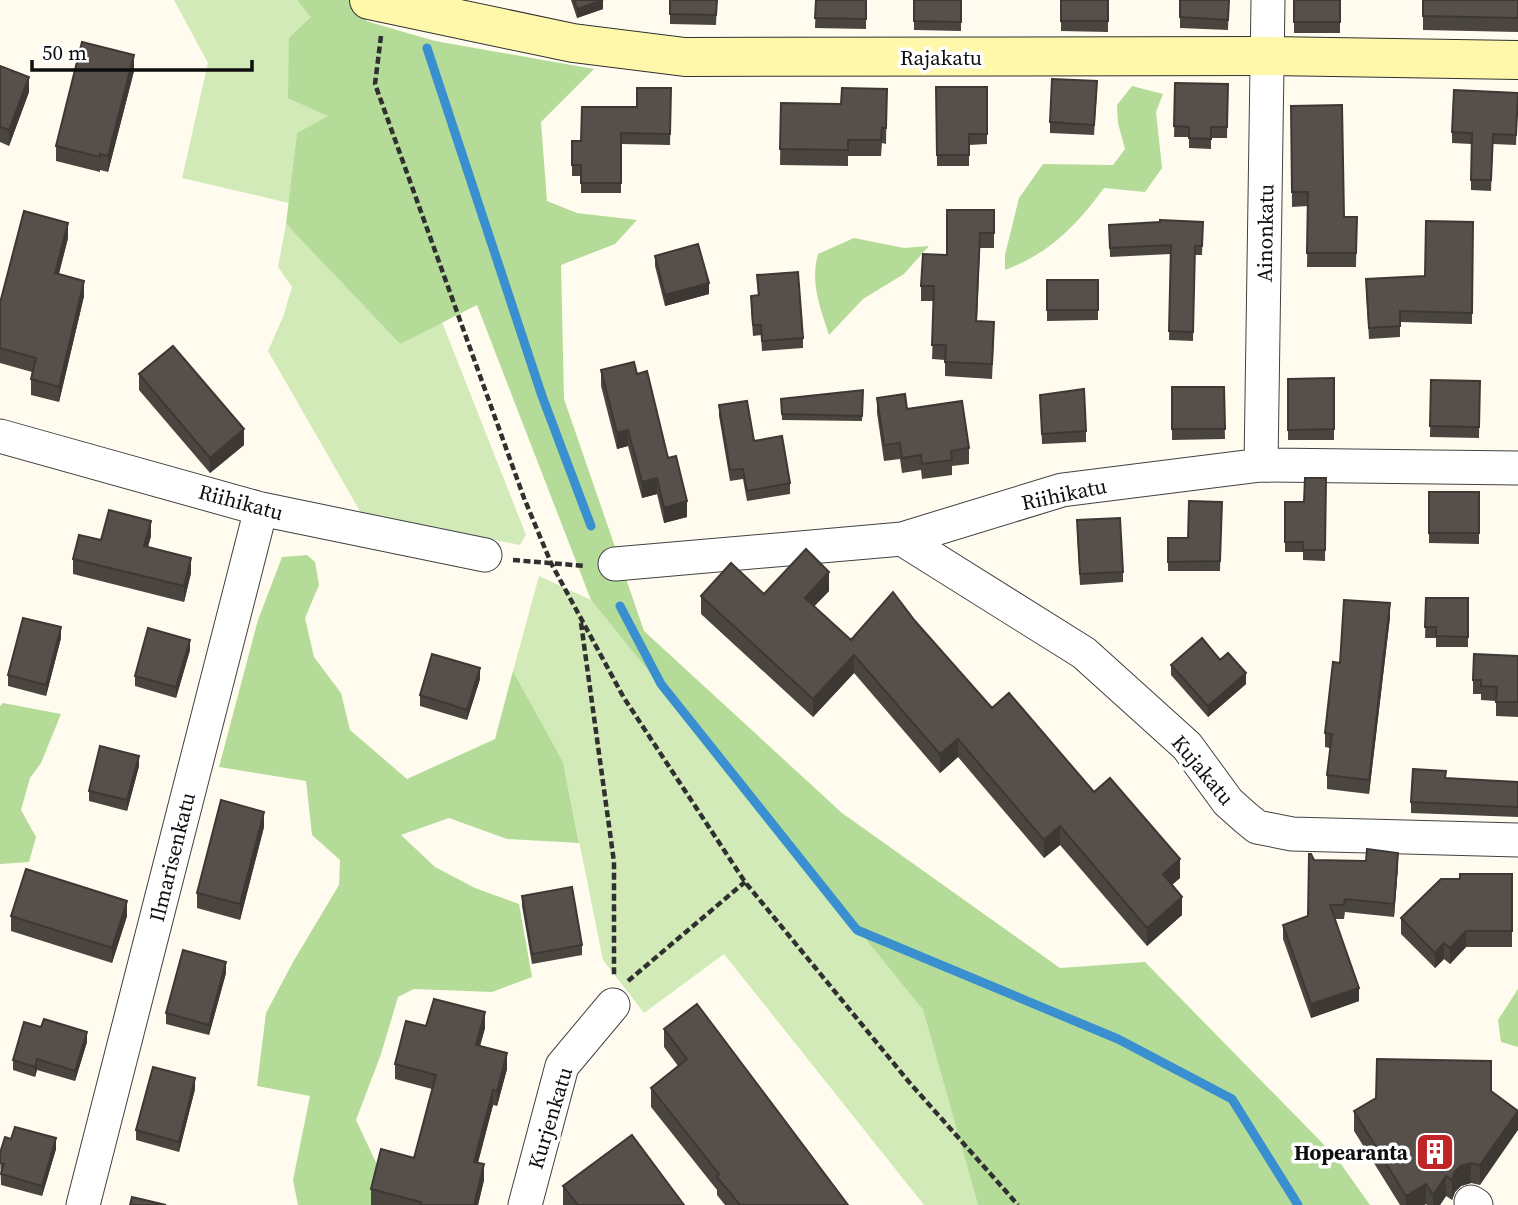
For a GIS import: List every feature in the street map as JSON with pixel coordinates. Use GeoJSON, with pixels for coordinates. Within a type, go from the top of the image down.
{"type":"FeatureCollection","features":[{"type":"Feature","properties":{"kind":"street","name":"Ainonkatu"},"geometry":{"type":"LineString","coordinates":[[1261,465],[1268,0]]}},
{"type":"Feature","properties":{"kind":"street","name":"Rajakatu"},"geometry":{"type":"LineString","coordinates":[[377,2],[573,43],[685,57],[1267,56],[1518,60]]}},
{"type":"Feature","properties":{"kind":"street","name":"Riihikatu"},"geometry":{"type":"LineString","coordinates":[[0,436],[261,509],[485,555]]}},
{"type":"Feature","properties":{"kind":"street","name":"Riihikatu"},"geometry":{"type":"LineString","coordinates":[[615,564],[902,539],[1062,490],[1261,465],[1518,468]]}},
{"type":"Feature","properties":{"kind":"street","name":"Ilmarisenkatu"},"geometry":{"type":"LineString","coordinates":[[83,1205],[261,509]]}},
{"type":"Feature","properties":{"kind":"street","name":"Kujakatu"},"geometry":{"type":"LineString","coordinates":[[902,539],[1084,653],[1187,746],[1228,802],[1257,827],[1292,834],[1518,840]]}},
{"type":"Feature","properties":{"kind":"street","name":"Kurjenkatu"},"geometry":{"type":"LineString","coordinates":[[525,1205],[562,1066],[613,1005]]}},
{"type":"Feature","properties":{"kind":"path"},"geometry":{"type":"LineString","coordinates":[[377,2],[375,84],[524,498],[551,563],[624,698],[745,882],[909,1082],[1018,1205]]}},
{"type":"Feature","properties":{"kind":"path"},"geometry":{"type":"LineString","coordinates":[[485,555],[593,566],[615,564]]}},
{"type":"Feature","properties":{"kind":"path"},"geometry":{"type":"LineString","coordinates":[[581,618],[614,862],[613,1005]]}},
{"type":"Feature","properties":{"kind":"path"},"geometry":{"type":"LineString","coordinates":[[613,1005],[631,977],[745,882]]}},
{"type":"Feature","properties":{"kind":"green space"},"geometry":{"type":"Polygon","coordinates":[[[174,0],[297,0],[311,16],[329,116],[297,133],[289,203],[182,178],[208,63],[174,0]]]}},
{"type":"Feature","properties":{"kind":"green space"},"geometry":{"type":"Polygon","coordinates":[[[297,0],[370,0],[366,21],[435,41],[594,69],[541,122],[547,201],[577,213],[637,220],[615,244],[561,265],[564,399],[644,631],[842,813],[1060,968],[1145,962],[1336,1157],[1370,1205],[978,1205],[923,1010],[591,600],[477,305],[400,344],[286,224],[297,133],[328,116],[288,98],[289,38],[311,17],[297,0]]]}},
{"type":"Feature","properties":{"kind":"green space"},"geometry":{"type":"Polygon","coordinates":[[[1132,86],[1163,94],[1156,112],[1162,168],[1145,192],[1104,188],[1072,226],[1049,247],[1005,270],[1005,255],[1019,198],[1043,164],[1113,165],[1125,149],[1118,123],[1117,105],[1132,86]]]}},
{"type":"Feature","properties":{"kind":"green space"},"geometry":{"type":"Polygon","coordinates":[[[286,224],[400,344],[442,322],[526,535],[520,545],[361,513],[268,351],[283,317],[292,287],[278,267],[286,224]]]}},
{"type":"Feature","properties":{"kind":"green space"},"geometry":{"type":"Polygon","coordinates":[[[854,238],[904,248],[929,246],[904,274],[863,299],[829,335],[819,305],[816,285],[818,254],[854,238]]]}},
{"type":"Feature","properties":{"kind":"green space"},"geometry":{"type":"Polygon","coordinates":[[[307,555],[315,562],[319,585],[305,618],[314,657],[341,693],[350,730],[407,779],[495,739],[513,671],[563,762],[579,843],[507,839],[449,818],[401,835],[435,867],[475,888],[519,904],[532,977],[492,992],[414,989],[398,997],[381,1054],[356,1120],[388,1188],[381,1205],[298,1205],[293,1180],[310,1096],[257,1086],[266,1013],[339,885],[340,860],[312,835],[306,781],[219,767],[258,620],[282,557],[307,555]]]}},
{"type":"Feature","properties":{"kind":"green space"},"geometry":{"type":"Polygon","coordinates":[[[539,576],[591,600],[923,1010],[978,1205],[924,1205],[724,954],[644,1013],[603,960],[563,762],[513,671],[539,576]]]}},
{"type":"Feature","properties":{"kind":"green space"},"geometry":{"type":"Polygon","coordinates":[[[3,703],[61,714],[41,763],[30,778],[21,810],[36,837],[29,862],[0,864],[0,706],[3,703]]]}},
{"type":"Feature","properties":{"kind":"green space"},"geometry":{"type":"Polygon","coordinates":[[[1518,989],[1518,1047],[1501,1042],[1498,1020],[1518,989]]]}},
{"type":"Feature","properties":{"kind":"building"},"geometry":{"type":"Polygon","coordinates":[[[574,0],[603,0],[577,9],[574,0]]]}},
{"type":"Feature","properties":{"kind":"building"},"geometry":{"type":"Polygon","coordinates":[[[670,0],[717,0],[716,15],[670,14],[670,0]]]}},
{"type":"Feature","properties":{"kind":"building"},"geometry":{"type":"Polygon","coordinates":[[[816,0],[866,0],[866,19],[815,18],[816,0]]]}},
{"type":"Feature","properties":{"kind":"building"},"geometry":{"type":"Polygon","coordinates":[[[914,0],[961,0],[961,22],[914,21],[914,0]]]}},
{"type":"Feature","properties":{"kind":"building"},"geometry":{"type":"Polygon","coordinates":[[[1061,0],[1108,0],[1108,21],[1061,21],[1061,0]]]}},
{"type":"Feature","properties":{"kind":"building"},"geometry":{"type":"Polygon","coordinates":[[[1180,0],[1229,0],[1228,20],[1180,17],[1180,0]]]}},
{"type":"Feature","properties":{"kind":"building"},"geometry":{"type":"Polygon","coordinates":[[[1294,0],[1340,0],[1340,22],[1294,22],[1294,0]]]}},
{"type":"Feature","properties":{"kind":"building"},"geometry":{"type":"Polygon","coordinates":[[[1423,0],[1518,0],[1518,18],[1423,16],[1423,0]]]}},
{"type":"Feature","properties":{"kind":"building"},"geometry":{"type":"Polygon","coordinates":[[[82,42],[134,55],[108,156],[100,154],[100,157],[56,146],[82,42]]]}},
{"type":"Feature","properties":{"kind":"building"},"geometry":{"type":"Polygon","coordinates":[[[0,66],[29,77],[9,130],[0,127],[0,66]]]}},
{"type":"Feature","properties":{"kind":"building"},"geometry":{"type":"Polygon","coordinates":[[[1052,79],[1097,81],[1094,125],[1050,122],[1052,79]]]}},
{"type":"Feature","properties":{"kind":"building"},"geometry":{"type":"Polygon","coordinates":[[[1175,83],[1228,84],[1227,127],[1211,127],[1211,139],[1189,138],[1189,127],[1174,126],[1175,83]]]}},
{"type":"Feature","properties":{"kind":"building"},"geometry":{"type":"Polygon","coordinates":[[[936,87],[987,87],[987,134],[969,134],[969,155],[937,155],[936,87]]]}},
{"type":"Feature","properties":{"kind":"building"},"geometry":{"type":"Polygon","coordinates":[[[637,88],[671,88],[670,134],[621,133],[621,183],[581,183],[581,165],[572,165],[572,141],[581,141],[582,107],[637,107],[637,88]]]}},
{"type":"Feature","properties":{"kind":"building"},"geometry":{"type":"Polygon","coordinates":[[[842,88],[887,89],[886,128],[882,128],[881,140],[848,140],[848,150],[780,149],[781,103],[841,104],[842,88]]]}},
{"type":"Feature","properties":{"kind":"building"},"geometry":{"type":"Polygon","coordinates":[[[1454,90],[1518,93],[1516,135],[1493,134],[1491,180],[1471,180],[1472,133],[1452,132],[1454,90]]]}},
{"type":"Feature","properties":{"kind":"building"},"geometry":{"type":"Polygon","coordinates":[[[1342,105],[1344,217],[1357,217],[1356,253],[1307,253],[1308,192],[1292,192],[1291,106],[1342,105]]]}},
{"type":"Feature","properties":{"kind":"building"},"geometry":{"type":"Polygon","coordinates":[[[947,210],[994,210],[994,233],[980,233],[976,321],[994,322],[992,364],[945,362],[946,345],[932,345],[934,286],[921,286],[923,254],[947,255],[947,210]]]}},
{"type":"Feature","properties":{"kind":"building"},"geometry":{"type":"Polygon","coordinates":[[[24,211],[68,223],[55,273],[84,281],[59,387],[31,379],[36,358],[0,348],[0,303],[24,211]]]}},
{"type":"Feature","properties":{"kind":"building"},"geometry":{"type":"Polygon","coordinates":[[[1160,220],[1203,222],[1202,246],[1195,246],[1193,332],[1169,331],[1171,245],[1110,248],[1109,225],[1160,220]]]}},
{"type":"Feature","properties":{"kind":"building"},"geometry":{"type":"Polygon","coordinates":[[[1426,221],[1473,222],[1472,313],[1400,311],[1400,326],[1369,328],[1366,279],[1425,276],[1426,221]]]}},
{"type":"Feature","properties":{"kind":"building"},"geometry":{"type":"Polygon","coordinates":[[[698,244],[709,283],[665,295],[655,256],[698,244]]]}},
{"type":"Feature","properties":{"kind":"building"},"geometry":{"type":"Polygon","coordinates":[[[798,272],[803,338],[762,341],[761,325],[753,325],[751,296],[759,295],[757,275],[798,272]]]}},
{"type":"Feature","properties":{"kind":"building"},"geometry":{"type":"Polygon","coordinates":[[[1047,280],[1098,280],[1098,310],[1047,310],[1047,280]]]}},
{"type":"Feature","properties":{"kind":"building"},"geometry":{"type":"Polygon","coordinates":[[[173,346],[244,429],[210,458],[139,374],[173,346]]]}},
{"type":"Feature","properties":{"kind":"building"},"geometry":{"type":"Polygon","coordinates":[[[634,362],[637,374],[647,371],[668,458],[676,456],[687,501],[664,508],[657,478],[642,482],[628,430],[617,433],[601,370],[634,362]]]}},
{"type":"Feature","properties":{"kind":"building"},"geometry":{"type":"Polygon","coordinates":[[[1334,378],[1334,429],[1288,430],[1288,379],[1334,378]]]}},
{"type":"Feature","properties":{"kind":"building"},"geometry":{"type":"Polygon","coordinates":[[[1431,380],[1480,381],[1479,427],[1430,426],[1431,380]]]}},
{"type":"Feature","properties":{"kind":"building"},"geometry":{"type":"Polygon","coordinates":[[[1172,387],[1224,387],[1225,429],[1172,429],[1172,387]]]}},
{"type":"Feature","properties":{"kind":"building"},"geometry":{"type":"Polygon","coordinates":[[[1084,389],[1086,431],[1042,434],[1040,395],[1084,389]]]}},
{"type":"Feature","properties":{"kind":"building"},"geometry":{"type":"Polygon","coordinates":[[[863,390],[862,416],[782,414],[781,399],[863,390]]]}},
{"type":"Feature","properties":{"kind":"building"},"geometry":{"type":"Polygon","coordinates":[[[905,394],[907,409],[962,401],[969,448],[951,451],[952,460],[922,464],[921,455],[902,458],[900,443],[884,445],[877,398],[905,394]]]}},
{"type":"Feature","properties":{"kind":"building"},"geometry":{"type":"Polygon","coordinates":[[[747,401],[754,441],[782,436],[790,483],[747,491],[743,469],[730,470],[719,405],[747,401]]]}},
{"type":"Feature","properties":{"kind":"building"},"geometry":{"type":"Polygon","coordinates":[[[1305,478],[1326,478],[1325,550],[1303,550],[1303,542],[1285,542],[1285,502],[1304,502],[1305,478]]]}},
{"type":"Feature","properties":{"kind":"building"},"geometry":{"type":"Polygon","coordinates":[[[1429,492],[1479,492],[1479,533],[1429,533],[1429,492]]]}},
{"type":"Feature","properties":{"kind":"building"},"geometry":{"type":"Polygon","coordinates":[[[1189,501],[1222,502],[1220,561],[1168,562],[1168,538],[1188,538],[1189,501]]]}},
{"type":"Feature","properties":{"kind":"building"},"geometry":{"type":"Polygon","coordinates":[[[109,510],[151,521],[144,546],[191,558],[184,586],[73,559],[79,535],[101,540],[109,510]]]}},
{"type":"Feature","properties":{"kind":"building"},"geometry":{"type":"Polygon","coordinates":[[[1120,518],[1123,572],[1080,574],[1077,520],[1120,518]]]}},
{"type":"Feature","properties":{"kind":"building"},"geometry":{"type":"Polygon","coordinates":[[[806,549],[829,572],[805,598],[851,640],[893,592],[992,708],[1009,693],[1094,792],[1110,778],[1180,859],[1163,874],[1182,897],[1147,928],[1060,826],[1044,840],[958,739],[940,754],[854,655],[813,699],[701,596],[731,563],[764,594],[806,549]]]}},
{"type":"Feature","properties":{"kind":"building"},"geometry":{"type":"Polygon","coordinates":[[[1426,598],[1468,598],[1468,637],[1436,636],[1436,627],[1425,627],[1426,598]]]}},
{"type":"Feature","properties":{"kind":"building"},"geometry":{"type":"Polygon","coordinates":[[[1344,600],[1390,603],[1369,780],[1327,775],[1332,734],[1325,733],[1333,662],[1340,663],[1344,600]]]}},
{"type":"Feature","properties":{"kind":"building"},"geometry":{"type":"Polygon","coordinates":[[[23,618],[61,627],[46,685],[8,675],[23,618]]]}},
{"type":"Feature","properties":{"kind":"building"},"geometry":{"type":"Polygon","coordinates":[[[148,628],[190,640],[176,687],[135,676],[148,628]]]}},
{"type":"Feature","properties":{"kind":"building"},"geometry":{"type":"Polygon","coordinates":[[[1202,638],[1220,660],[1228,653],[1246,673],[1208,706],[1171,665],[1202,638]]]}},
{"type":"Feature","properties":{"kind":"building"},"geometry":{"type":"Polygon","coordinates":[[[432,654],[480,668],[467,710],[420,695],[432,654]]]}},
{"type":"Feature","properties":{"kind":"building"},"geometry":{"type":"Polygon","coordinates":[[[1474,654],[1518,656],[1518,702],[1496,702],[1497,687],[1481,686],[1481,680],[1473,680],[1474,654]]]}},
{"type":"Feature","properties":{"kind":"building"},"geometry":{"type":"Polygon","coordinates":[[[100,746],[139,756],[127,800],[89,791],[100,746]]]}},
{"type":"Feature","properties":{"kind":"building"},"geometry":{"type":"Polygon","coordinates":[[[1413,769],[1446,771],[1445,778],[1518,782],[1518,807],[1411,802],[1413,769]]]}},
{"type":"Feature","properties":{"kind":"building"},"geometry":{"type":"Polygon","coordinates":[[[221,800],[264,812],[240,904],[197,893],[221,800]]]}},
{"type":"Feature","properties":{"kind":"building"},"geometry":{"type":"Polygon","coordinates":[[[1367,849],[1398,853],[1394,904],[1345,899],[1344,905],[1330,905],[1359,988],[1311,1004],[1283,925],[1308,916],[1309,854],[1314,860],[1366,861],[1367,849]]]}},
{"type":"Feature","properties":{"kind":"building"},"geometry":{"type":"Polygon","coordinates":[[[26,869],[127,901],[112,948],[11,916],[26,869]]]}},
{"type":"Feature","properties":{"kind":"building"},"geometry":{"type":"Polygon","coordinates":[[[1460,874],[1512,874],[1512,931],[1466,931],[1450,948],[1444,943],[1435,953],[1401,918],[1441,879],[1460,879],[1460,874]]]}},
{"type":"Feature","properties":{"kind":"building"},"geometry":{"type":"Polygon","coordinates":[[[572,887],[582,945],[532,954],[522,896],[572,887]]]}},
{"type":"Feature","properties":{"kind":"building"},"geometry":{"type":"Polygon","coordinates":[[[183,950],[226,962],[209,1025],[166,1013],[183,950]]]}},
{"type":"Feature","properties":{"kind":"building"},"geometry":{"type":"Polygon","coordinates":[[[434,999],[485,1012],[476,1045],[507,1053],[497,1091],[493,1090],[474,1162],[484,1164],[474,1205],[420,1205],[421,1202],[371,1189],[381,1149],[414,1158],[436,1075],[395,1064],[406,1021],[426,1026],[434,999]]]}},
{"type":"Feature","properties":{"kind":"building"},"geometry":{"type":"Polygon","coordinates":[[[697,1004],[848,1205],[740,1205],[717,1177],[719,1174],[651,1088],[687,1059],[664,1029],[697,1004]]]}},
{"type":"Feature","properties":{"kind":"building"},"geometry":{"type":"Polygon","coordinates":[[[44,1019],[87,1032],[75,1071],[37,1059],[35,1067],[13,1060],[24,1022],[41,1027],[44,1019]]]}},
{"type":"Feature","properties":{"kind":"building","name":"Hopearanta"},"geometry":{"type":"Polygon","coordinates":[[[1377,1059],[1491,1061],[1491,1091],[1518,1111],[1480,1165],[1471,1163],[1461,1166],[1452,1180],[1446,1176],[1433,1195],[1426,1184],[1406,1196],[1354,1111],[1376,1098],[1377,1059]]]}},
{"type":"Feature","properties":{"kind":"building"},"geometry":{"type":"Polygon","coordinates":[[[153,1067],[195,1078],[179,1142],[136,1130],[153,1067]]]}},
{"type":"Feature","properties":{"kind":"building"},"geometry":{"type":"Polygon","coordinates":[[[15,1127],[56,1138],[42,1186],[1,1174],[4,1164],[0,1163],[0,1153],[5,1137],[11,1139],[15,1127]]]}},
{"type":"Feature","properties":{"kind":"building"},"geometry":{"type":"Polygon","coordinates":[[[632,1135],[684,1205],[578,1205],[563,1186],[632,1135]]]}},
{"type":"Feature","properties":{"kind":"building"},"geometry":{"type":"Polygon","coordinates":[[[132,1197],[166,1205],[130,1205],[132,1197]]]}},
{"type":"Feature","properties":{"kind":"waterway"},"geometry":{"type":"LineString","coordinates":[[427,48],[542,396],[591,526]]}},
{"type":"Feature","properties":{"kind":"waterway"},"geometry":{"type":"LineString","coordinates":[[620,606],[661,684],[857,930],[1118,1039],[1232,1099],[1298,1205]]}},
{"type":"Feature","properties":{"kind":"place","name":"Hopearanta"},"geometry":{"type":"Point","coordinates":[1435,1152]}}]}
